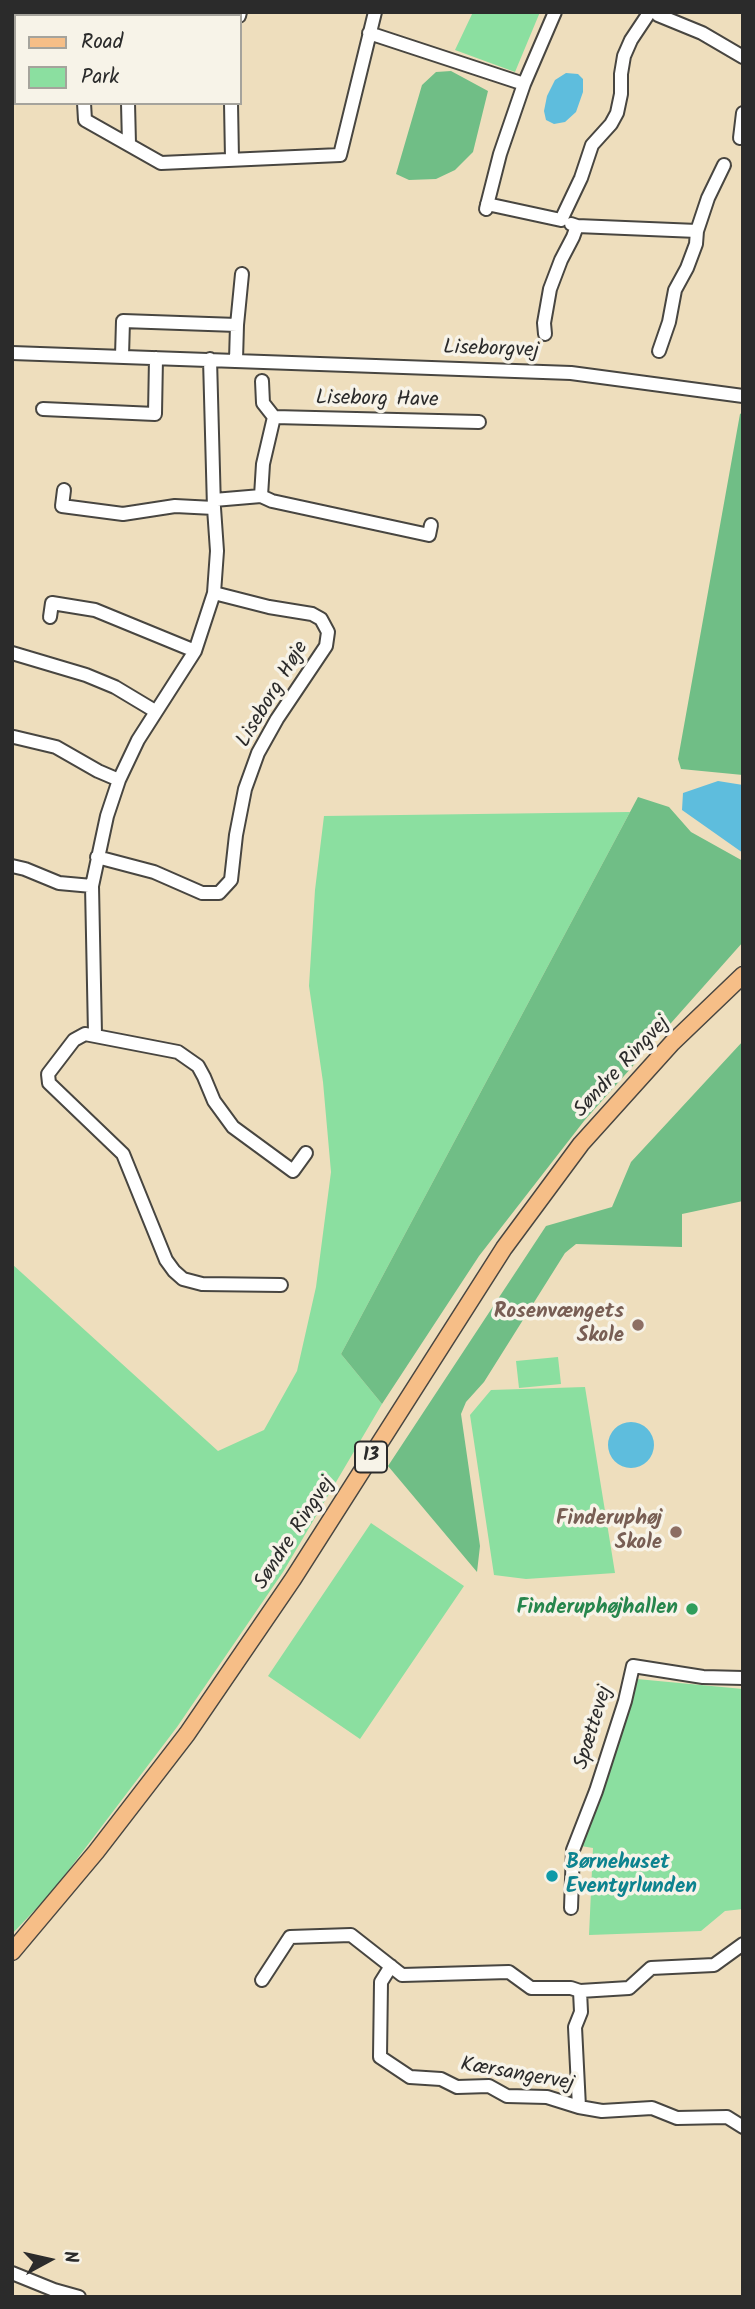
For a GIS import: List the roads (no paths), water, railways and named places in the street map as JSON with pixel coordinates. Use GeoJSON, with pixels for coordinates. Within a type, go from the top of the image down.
{"type":"FeatureCollection","features":[{"type":"Feature","properties":{"kind":"main road","name":"Søndre Ringvej"},"geometry":{"type":"LineString","coordinates":[[12,1952],[96,1852],[187,1734],[293,1579],[504,1248],[581,1144],[673,1043],[743,975]]}},
{"type":"Feature","properties":{"kind":"street"},"geometry":{"type":"LineString","coordinates":[[84,105],[85,120],[161,163],[340,155],[374,12]]}},
{"type":"Feature","properties":{"kind":"street"},"geometry":{"type":"LineString","coordinates":[[555,12],[524,84],[486,206],[561,220],[577,226],[697,231]]}},
{"type":"Feature","properties":{"kind":"street"},"geometry":{"type":"LineString","coordinates":[[561,220],[581,178],[592,145],[617,113],[624,55],[631,40],[654,13],[702,33],[743,57]]}},
{"type":"Feature","properties":{"kind":"street"},"geometry":{"type":"LineString","coordinates":[[369,33],[524,84]]}},
{"type":"Feature","properties":{"kind":"street"},"geometry":{"type":"LineString","coordinates":[[128,105],[130,144]]}},
{"type":"Feature","properties":{"kind":"street"},"geometry":{"type":"LineString","coordinates":[[231,105],[232,159]]}},
{"type":"Feature","properties":{"kind":"street"},"geometry":{"type":"LineString","coordinates":[[740,138],[743,113]]}},
{"type":"Feature","properties":{"kind":"street"},"geometry":{"type":"LineString","coordinates":[[659,351],[675,290],[687,268],[708,198],[724,165]]}},
{"type":"Feature","properties":{"kind":"street"},"geometry":{"type":"LineString","coordinates":[[545,334],[544,323],[550,289],[577,226]]}},
{"type":"Feature","properties":{"kind":"street"},"geometry":{"type":"LineString","coordinates":[[236,360],[242,274]]}},
{"type":"Feature","properties":{"kind":"street"},"geometry":{"type":"LineString","coordinates":[[122,356],[123,321],[237,325]]}},
{"type":"Feature","properties":{"kind":"street","name":"Liseborgvej"},"geometry":{"type":"LineString","coordinates":[[12,353],[571,373],[743,396]]}},
{"type":"Feature","properties":{"kind":"street"},"geometry":{"type":"LineString","coordinates":[[43,409],[155,414],[156,358]]}},
{"type":"Feature","properties":{"kind":"street"},"geometry":{"type":"LineString","coordinates":[[95,1034],[92,886],[107,816],[119,780],[155,711],[195,651],[214,593],[217,551],[210,359]]}},
{"type":"Feature","properties":{"kind":"street"},"geometry":{"type":"LineString","coordinates":[[261,496],[262,464],[274,418],[263,403],[262,381]]}},
{"type":"Feature","properties":{"kind":"street","name":"Liseborg Have"},"geometry":{"type":"LineString","coordinates":[[274,418],[479,422]]}},
{"type":"Feature","properties":{"kind":"street"},"geometry":{"type":"LineString","coordinates":[[64,491],[62,506],[122,514],[261,496],[272,501],[429,536],[431,526]]}},
{"type":"Feature","properties":{"kind":"street","name":"Liseborg Høje"},"geometry":{"type":"LineString","coordinates":[[97,857],[154,872],[202,893],[219,893],[231,880],[245,789],[258,753],[277,719],[327,646],[328,632],[321,618],[312,614],[269,607],[214,593]]}},
{"type":"Feature","properties":{"kind":"street"},"geometry":{"type":"LineString","coordinates":[[50,617],[52,603],[95,610],[195,651]]}},
{"type":"Feature","properties":{"kind":"street"},"geometry":{"type":"LineString","coordinates":[[12,653],[86,675],[115,687],[155,711]]}},
{"type":"Feature","properties":{"kind":"street"},"geometry":{"type":"LineString","coordinates":[[13,737],[57,747],[119,780]]}},
{"type":"Feature","properties":{"kind":"street"},"geometry":{"type":"LineString","coordinates":[[12,866],[59,883],[92,886]]}},
{"type":"Feature","properties":{"kind":"street"},"geometry":{"type":"LineString","coordinates":[[281,1285],[202,1284],[183,1279],[174,1271],[166,1260],[123,1154],[49,1083],[48,1074],[74,1040],[85,1034],[178,1052],[189,1058],[204,1076],[214,1101],[233,1127],[293,1171],[306,1153]]}},
{"type":"Feature","properties":{"kind":"street","name":"Spættevej"},"geometry":{"type":"LineString","coordinates":[[571,1908],[573,1850],[596,1791],[625,1701],[633,1666],[703,1677],[743,1678]]}},
{"type":"Feature","properties":{"kind":"street"},"geometry":{"type":"LineString","coordinates":[[262,1980],[290,1937],[351,1935],[402,1975],[509,1972],[531,1988],[571,1988],[580,1991],[629,1988],[651,1968],[714,1965],[743,1944]]}},
{"type":"Feature","properties":{"kind":"street","name":"Kærsangervej"},"geometry":{"type":"LineString","coordinates":[[391,1966],[381,1982],[380,2057],[410,2077],[441,2079],[457,2087],[489,2086],[507,2096],[547,2097],[602,2111],[652,2108],[677,2118],[727,2117],[743,2127]]}},
{"type":"Feature","properties":{"kind":"street","name":"Kærsangervej"},"geometry":{"type":"LineString","coordinates":[[579,2107],[575,2027],[581,2012],[580,1991]]}},
{"type":"Feature","properties":{"kind":"street"},"geometry":{"type":"LineString","coordinates":[[14,2276],[79,2297]]}},
{"type":"Feature","properties":{"kind":"water"},"geometry":{"type":"Polygon","coordinates":[[[566,73],[578,74],[583,79],[583,92],[576,112],[565,122],[554,124],[546,120],[544,111],[547,96],[555,80],[566,73]]]}},
{"type":"Feature","properties":{"kind":"water"},"geometry":{"type":"Polygon","coordinates":[[[718,781],[743,785],[743,853],[682,810],[683,793],[718,781]]]}},
{"type":"Feature","properties":{"kind":"water"},"geometry":{"type":"Polygon","coordinates":[[[631,1422],[647,1429],[654,1445],[647,1461],[631,1468],[615,1461],[608,1445],[615,1429],[631,1422]]]}},
{"type":"Feature","properties":{"kind":"place","name":"Rosenvængets Skole"},"geometry":{"type":"Point","coordinates":[638,1325]}},
{"type":"Feature","properties":{"kind":"place","name":"Finderuphøj Skole"},"geometry":{"type":"Point","coordinates":[676,1532]}},
{"type":"Feature","properties":{"kind":"place","name":"Finderuphøjhallen"},"geometry":{"type":"Point","coordinates":[692,1609]}},
{"type":"Feature","properties":{"kind":"place","name":"Børnehuset Eventyrlunden"},"geometry":{"type":"Point","coordinates":[552,1876]}}]}
